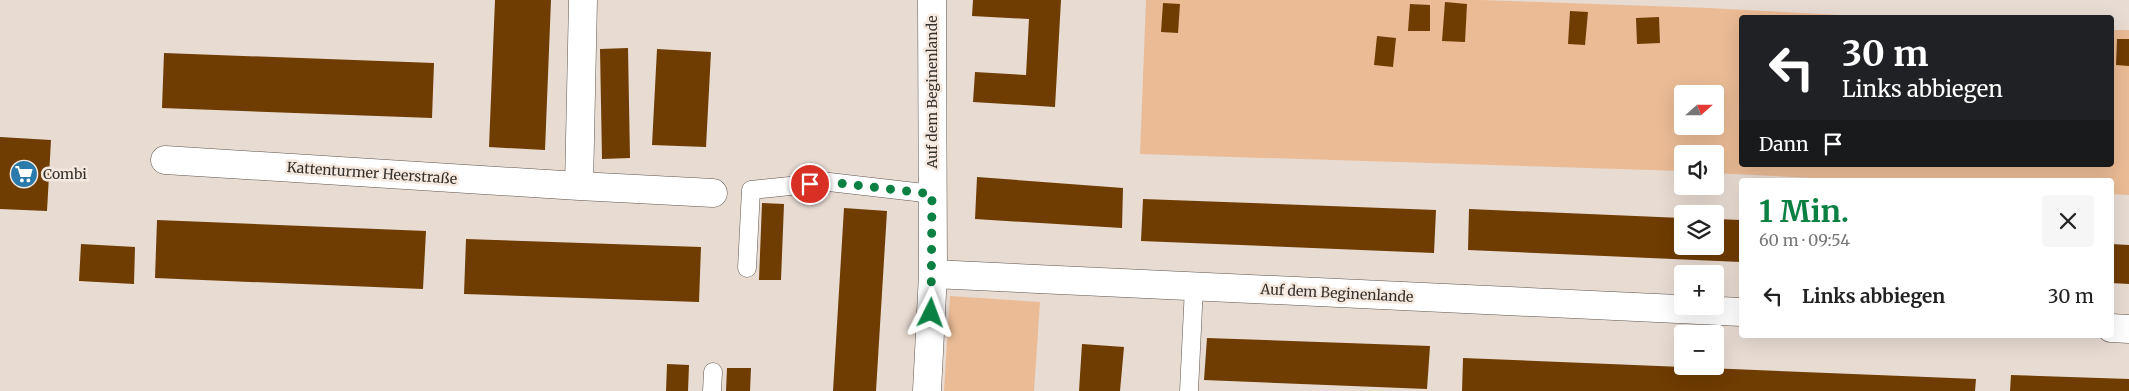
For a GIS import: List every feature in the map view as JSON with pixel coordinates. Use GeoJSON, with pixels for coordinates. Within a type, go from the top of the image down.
{"type":"FeatureCollection","features":[{"type":"Feature","properties":{"kind":"street"},"geometry":{"type":"LineString","coordinates":[[579,186],[583,0]]}},
{"type":"Feature","properties":{"kind":"street","name":"Auf dem Beginenlande"},"geometry":{"type":"LineString","coordinates":[[928,391],[933,274],[932,0]]}},
{"type":"Feature","properties":{"kind":"street","name":"Kattenturmer Heerstraße"},"geometry":{"type":"LineString","coordinates":[[165,160],[713,193]]}},
{"type":"Feature","properties":{"kind":"street","name":"Auf dem Beginenlande"},"geometry":{"type":"LineString","coordinates":[[933,274],[1739,312]]}},
{"type":"Feature","properties":{"kind":"street"},"geometry":{"type":"LineString","coordinates":[[2114,328],[2129,329]]}},
{"type":"Feature","properties":{"kind":"lane"},"geometry":{"type":"LineString","coordinates":[[747,268],[751,190],[829,182],[932,194]]}},
{"type":"Feature","properties":{"kind":"lane"},"geometry":{"type":"LineString","coordinates":[[1189,391],[1194,287]]}},
{"type":"Feature","properties":{"kind":"lane"},"geometry":{"type":"LineString","coordinates":[[712,391],[713,372]]}},
{"type":"Feature","properties":{"kind":"shaded area"},"geometry":{"type":"Polygon","coordinates":[[[1146,0],[1480,0],[1843,15],[1739,15],[1739,167],[2114,167],[2114,30],[2129,30],[2129,195],[2114,194],[2114,178],[1814,178],[1724,173],[1724,145],[1674,145],[1674,171],[1140,154],[1146,0]]]}},
{"type":"Feature","properties":{"kind":"shaded area"},"geometry":{"type":"Polygon","coordinates":[[[950,296],[1040,302],[1034,391],[944,391],[950,296]]]}},
{"type":"Feature","properties":{"kind":"building"},"geometry":{"type":"Polygon","coordinates":[[[495,0],[551,0],[545,150],[489,147],[495,0]]]}},
{"type":"Feature","properties":{"kind":"building"},"geometry":{"type":"Polygon","coordinates":[[[973,0],[1061,0],[1055,107],[973,102],[975,72],[1026,75],[1029,19],[972,16],[973,0]]]}},
{"type":"Feature","properties":{"kind":"building"},"geometry":{"type":"Polygon","coordinates":[[[1445,2],[1467,4],[1465,42],[1442,41],[1445,2]]]}},
{"type":"Feature","properties":{"kind":"building"},"geometry":{"type":"Polygon","coordinates":[[[1163,3],[1180,4],[1178,33],[1161,32],[1163,3]]]}},
{"type":"Feature","properties":{"kind":"building"},"geometry":{"type":"Polygon","coordinates":[[[1410,4],[1430,5],[1430,31],[1408,31],[1410,4]]]}},
{"type":"Feature","properties":{"kind":"building"},"geometry":{"type":"Polygon","coordinates":[[[1570,11],[1588,12],[1585,45],[1568,44],[1570,11]]]}},
{"type":"Feature","properties":{"kind":"building"},"geometry":{"type":"Polygon","coordinates":[[[1659,17],[1660,43],[1637,44],[1636,18],[1659,17]]]}},
{"type":"Feature","properties":{"kind":"building"},"geometry":{"type":"Polygon","coordinates":[[[1377,36],[1396,38],[1393,67],[1374,65],[1377,36]]]}},
{"type":"Feature","properties":{"kind":"building"},"geometry":{"type":"Polygon","coordinates":[[[2117,39],[2129,39],[2129,66],[2116,65],[2117,39]]]}},
{"type":"Feature","properties":{"kind":"building"},"geometry":{"type":"Polygon","coordinates":[[[628,48],[630,158],[602,159],[600,49],[628,48]]]}},
{"type":"Feature","properties":{"kind":"building"},"geometry":{"type":"Polygon","coordinates":[[[657,49],[711,52],[706,147],[652,145],[657,49]]]}},
{"type":"Feature","properties":{"kind":"building"},"geometry":{"type":"Polygon","coordinates":[[[164,53],[434,63],[432,118],[162,108],[164,53]]]}},
{"type":"Feature","properties":{"kind":"building","name":"Combi"},"geometry":{"type":"Polygon","coordinates":[[[0,137],[51,140],[47,211],[0,209],[0,137]]]}},
{"type":"Feature","properties":{"kind":"building"},"geometry":{"type":"Polygon","coordinates":[[[977,177],[1123,188],[1122,228],[975,219],[977,177]]]}},
{"type":"Feature","properties":{"kind":"building"},"geometry":{"type":"Polygon","coordinates":[[[1143,199],[1436,210],[1434,253],[1141,241],[1143,199]]]}},
{"type":"Feature","properties":{"kind":"building"},"geometry":{"type":"Polygon","coordinates":[[[762,203],[784,204],[781,280],[759,280],[762,203]]]}},
{"type":"Feature","properties":{"kind":"building"},"geometry":{"type":"Polygon","coordinates":[[[844,208],[887,211],[876,391],[833,391],[844,208]]]}},
{"type":"Feature","properties":{"kind":"building"},"geometry":{"type":"Polygon","coordinates":[[[1469,209],[1674,218],[1674,255],[1724,255],[1724,219],[1739,220],[1739,262],[1468,250],[1469,209]]]}},
{"type":"Feature","properties":{"kind":"building"},"geometry":{"type":"Polygon","coordinates":[[[157,220],[426,231],[423,289],[155,278],[157,220]]]}},
{"type":"Feature","properties":{"kind":"building"},"geometry":{"type":"Polygon","coordinates":[[[466,239],[701,247],[699,302],[464,294],[466,239]]]}},
{"type":"Feature","properties":{"kind":"building"},"geometry":{"type":"Polygon","coordinates":[[[81,244],[135,247],[134,284],[79,281],[81,244]]]}},
{"type":"Feature","properties":{"kind":"building"},"geometry":{"type":"Polygon","coordinates":[[[2114,244],[2129,245],[2129,284],[2114,283],[2114,244]]]}},
{"type":"Feature","properties":{"kind":"building"},"geometry":{"type":"Polygon","coordinates":[[[1207,338],[1430,346],[1427,389],[1204,380],[1207,338]]]}},
{"type":"Feature","properties":{"kind":"building"},"geometry":{"type":"Polygon","coordinates":[[[1082,344],[1124,347],[1120,391],[1079,391],[1082,344]]]}},
{"type":"Feature","properties":{"kind":"building"},"geometry":{"type":"Polygon","coordinates":[[[1463,358],[1674,367],[1674,375],[1724,375],[1724,369],[1976,379],[1975,391],[1462,391],[1463,358]]]}},
{"type":"Feature","properties":{"kind":"building"},"geometry":{"type":"Polygon","coordinates":[[[667,364],[689,365],[688,391],[666,391],[667,364]]]}},
{"type":"Feature","properties":{"kind":"building"},"geometry":{"type":"Polygon","coordinates":[[[727,368],[751,368],[750,391],[726,391],[727,368]]]}},
{"type":"Feature","properties":{"kind":"building"},"geometry":{"type":"Polygon","coordinates":[[[2011,375],[2129,379],[2129,391],[2010,391],[2011,375]]]}},
{"type":"Feature","properties":{"kind":"place","name":"Combi"},"geometry":{"type":"Point","coordinates":[24,174]}},
{"type":"Feature","properties":{"kind":"route"},"geometry":{"type":"LineString","coordinates":[[810,184],[829,182],[932,194],[933,274],[931,313]]}}]}
